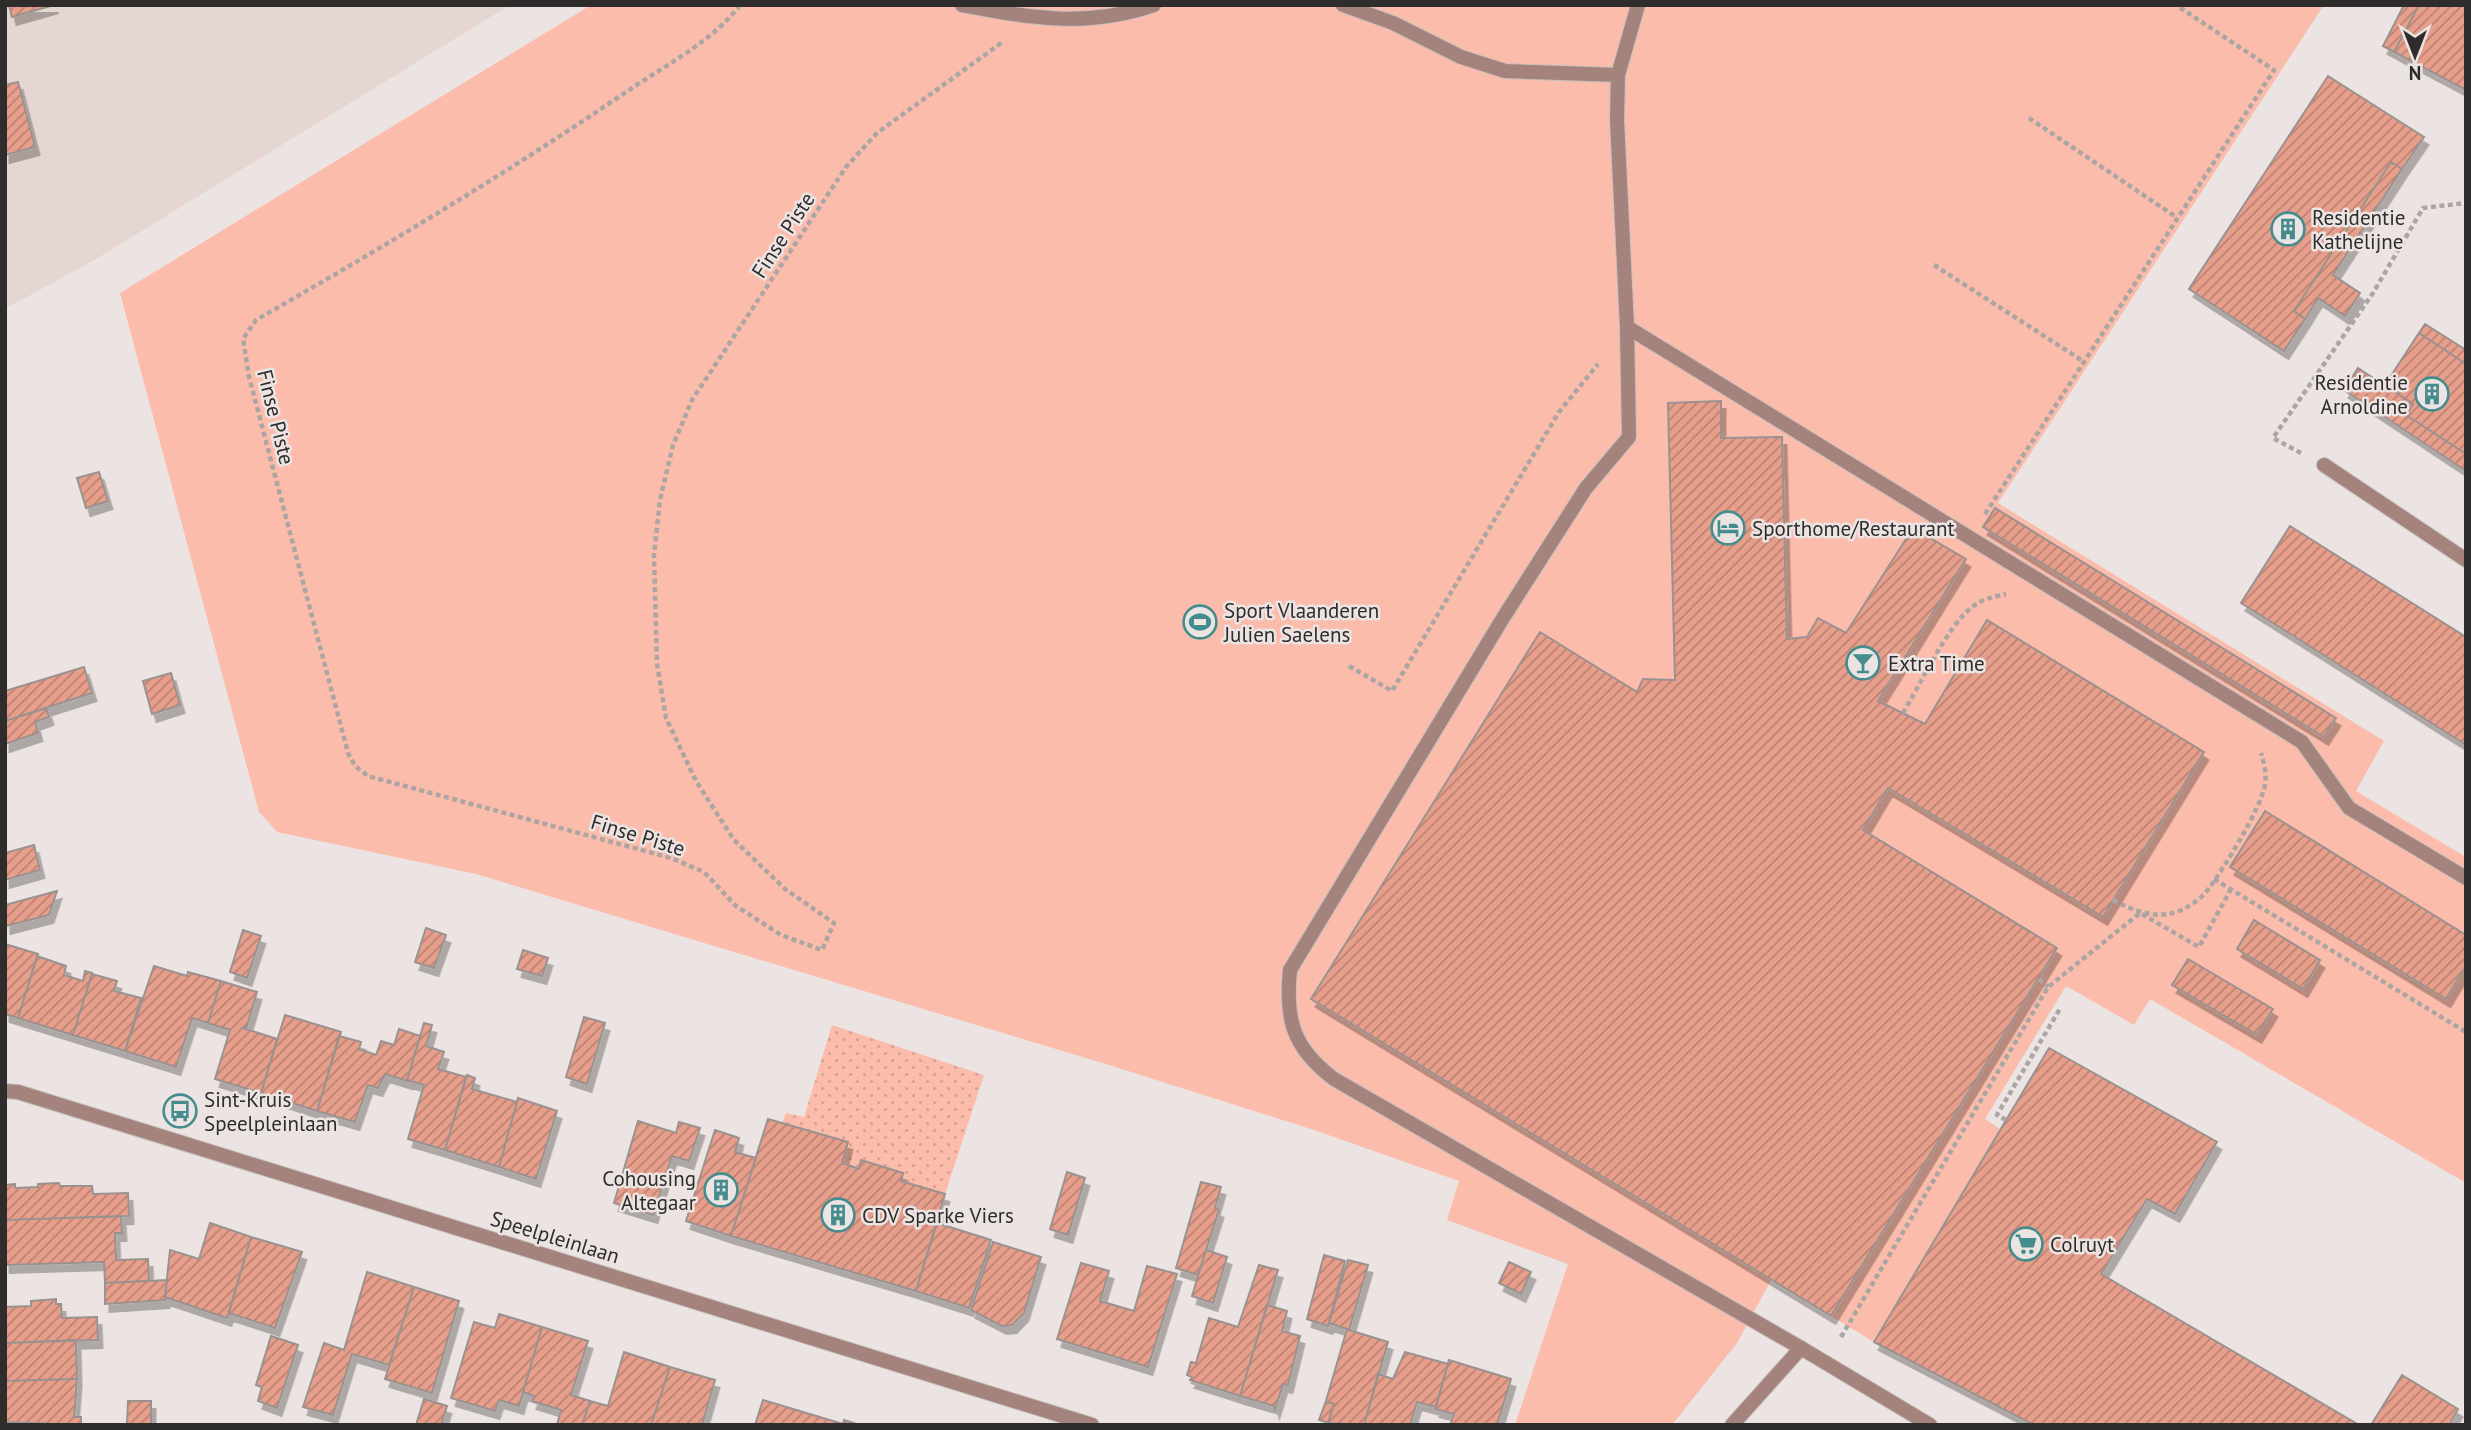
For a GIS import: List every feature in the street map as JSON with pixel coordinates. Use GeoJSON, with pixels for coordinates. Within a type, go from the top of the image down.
{"type":"FeatureCollection","features":[{"type":"Feature","properties":{"kind":"street"},"geometry":{"type":"LineString","coordinates":[[962,5],[1030,19],[1081,20],[1122,16],[1154,5]]}},
{"type":"Feature","properties":{"kind":"street"},"geometry":{"type":"LineString","coordinates":[[1343,5],[1393,23],[1461,57],[1505,71],[1618,75]]}},
{"type":"Feature","properties":{"kind":"street"},"geometry":{"type":"LineString","coordinates":[[1638,5],[1618,75],[1617,120],[1627,327],[1629,437],[1586,488],[1496,630],[1290,970],[1286,1002],[1294,1032],[1310,1061],[1334,1079],[1826,1362],[1930,1425]]}},
{"type":"Feature","properties":{"kind":"street"},"geometry":{"type":"LineString","coordinates":[[1627,327],[1971,536],[2302,742],[2349,808],[2466,878]]}},
{"type":"Feature","properties":{"kind":"street"},"geometry":{"type":"LineString","coordinates":[[2323,465],[2466,560]]}},
{"type":"Feature","properties":{"kind":"street","name":"Speelpleinlaan"},"geometry":{"type":"LineString","coordinates":[[5,1091],[44,1100],[1092,1425]]}},
{"type":"Feature","properties":{"kind":"street"},"geometry":{"type":"LineString","coordinates":[[1732,1425],[1801,1348]]}},
{"type":"Feature","properties":{"kind":"path","name":"Finse Piste"},"geometry":{"type":"LineString","coordinates":[[740,5],[730,18],[688,50],[568,132],[256,320],[243,339],[248,377],[348,753],[355,766],[369,776],[671,858],[704,872],[736,906],[781,935],[822,950],[834,923],[785,889],[734,839],[696,781],[666,718],[657,664],[654,609],[654,555],[663,489],[673,445],[692,400],[846,167],[877,133],[991,52],[1030,19]]}},
{"type":"Feature","properties":{"kind":"path"},"geometry":{"type":"LineString","coordinates":[[1971,536],[2274,70],[2176,5]]}},
{"type":"Feature","properties":{"kind":"path"},"geometry":{"type":"LineString","coordinates":[[2028,118],[2176,217]]}},
{"type":"Feature","properties":{"kind":"path"},"geometry":{"type":"LineString","coordinates":[[2323,465],[2273,438],[2372,293],[2423,208],[2466,203]]}},
{"type":"Feature","properties":{"kind":"path"},"geometry":{"type":"LineString","coordinates":[[1934,265],[2083,361]]}},
{"type":"Feature","properties":{"kind":"path"},"geometry":{"type":"LineString","coordinates":[[1349,666],[1392,691],[1559,412],[1627,327]]}},
{"type":"Feature","properties":{"kind":"path"},"geometry":{"type":"LineString","coordinates":[[1903,713],[1965,614],[1989,598],[2017,595]]}},
{"type":"Feature","properties":{"kind":"path"},"geometry":{"type":"LineString","coordinates":[[1826,1362],[2048,987],[2140,913],[2160,915],[2178,911],[2195,902],[2214,879],[2259,803],[2265,785],[2265,766],[2259,747]]}},
{"type":"Feature","properties":{"kind":"path"},"geometry":{"type":"LineString","coordinates":[[2214,879],[2466,1032]]}},
{"type":"Feature","properties":{"kind":"path"},"geometry":{"type":"LineString","coordinates":[[2113,900],[2199,947],[2231,889]]}},
{"type":"Feature","properties":{"kind":"path"},"geometry":{"type":"LineString","coordinates":[[2039,979],[2048,987]]}},
{"type":"Feature","properties":{"kind":"path"},"geometry":{"type":"LineString","coordinates":[[2006,1121],[1997,1115],[2061,1007]]}},
{"type":"Feature","properties":{"kind":"shaded area"},"geometry":{"type":"Polygon","coordinates":[[[5,5],[510,5],[96,259],[5,309],[5,5]]]}},
{"type":"Feature","properties":{"kind":"shaded area","name":"Sport Vlaanderen Julien Saelens"},"geometry":{"type":"Polygon","coordinates":[[[591,5],[2324,5],[1998,503],[2384,741],[2356,791],[2466,857],[2466,1183],[2150,999],[2134,1025],[2066,986],[1985,1119],[2000,1129],[1874,1342],[1771,1280],[1737,1343],[1672,1425],[1515,1425],[1568,1264],[1447,1220],[1459,1181],[1314,1130],[1109,1065],[476,874],[277,832],[259,812],[120,293],[591,5]]]}},
{"type":"Feature","properties":{"kind":"shaded area"},"geometry":{"type":"Polygon","coordinates":[[[832,1025],[984,1075],[945,1194],[901,1181],[903,1173],[862,1160],[859,1169],[842,1163],[848,1142],[782,1123],[786,1113],[804,1117],[832,1025]]]}},
{"type":"Feature","properties":{"kind":"building"},"geometry":{"type":"Polygon","coordinates":[[[9,5],[54,5],[12,17],[9,5]]]}},
{"type":"Feature","properties":{"kind":"building"},"geometry":{"type":"Polygon","coordinates":[[[2404,5],[2419,5],[2394,52],[2383,46],[2404,5]]]}},
{"type":"Feature","properties":{"kind":"building"},"geometry":{"type":"Polygon","coordinates":[[[2419,5],[2466,5],[2466,90],[2394,52],[2419,5]]]}},
{"type":"Feature","properties":{"kind":"building","name":"Residentie Kathelijne"},"geometry":{"type":"Polygon","coordinates":[[[2328,76],[2424,137],[2402,169],[2391,162],[2294,311],[2305,319],[2284,351],[2189,289],[2328,76]]]}},
{"type":"Feature","properties":{"kind":"building"},"geometry":{"type":"Polygon","coordinates":[[[18,82],[35,147],[5,155],[5,85],[18,82]]]}},
{"type":"Feature","properties":{"kind":"building"},"geometry":{"type":"Polygon","coordinates":[[[2391,162],[2402,169],[2333,275],[2360,293],[2345,316],[2318,298],[2305,319],[2294,311],[2391,162]]]}},
{"type":"Feature","properties":{"kind":"building"},"geometry":{"type":"Polygon","coordinates":[[[2425,324],[2466,350],[2466,364],[2419,333],[2425,324]]]}},
{"type":"Feature","properties":{"kind":"building","name":"Residentie Arnoldine"},"geometry":{"type":"Polygon","coordinates":[[[2419,333],[2466,364],[2466,454],[2406,415],[2413,404],[2385,385],[2419,333]]]}},
{"type":"Feature","properties":{"kind":"building"},"geometry":{"type":"Polygon","coordinates":[[[2358,368],[2413,404],[2406,415],[2466,454],[2466,471],[2344,390],[2358,368]]]}},
{"type":"Feature","properties":{"kind":"building"},"geometry":{"type":"Polygon","coordinates":[[[1721,401],[1721,438],[1782,437],[1787,639],[1807,637],[1818,618],[1846,633],[1913,528],[1966,559],[1878,701],[1925,724],[1987,620],[2204,752],[2103,917],[1888,788],[1863,830],[2057,948],[1831,1316],[1311,999],[1540,632],[1637,692],[1643,679],[1675,680],[1668,403],[1721,401]]]}},
{"type":"Feature","properties":{"kind":"building"},"geometry":{"type":"Polygon","coordinates":[[[99,472],[108,501],[86,508],[77,478],[99,472]]]}},
{"type":"Feature","properties":{"kind":"building"},"geometry":{"type":"Polygon","coordinates":[[[1995,508],[2336,718],[2324,737],[1983,527],[1995,508]]]}},
{"type":"Feature","properties":{"kind":"building"},"geometry":{"type":"Polygon","coordinates":[[[2290,526],[2466,637],[2466,745],[2241,603],[2290,526]]]}},
{"type":"Feature","properties":{"kind":"building"},"geometry":{"type":"Polygon","coordinates":[[[84,667],[92,693],[5,721],[5,691],[84,667]]]}},
{"type":"Feature","properties":{"kind":"building"},"geometry":{"type":"Polygon","coordinates":[[[171,673],[180,705],[152,714],[143,681],[171,673]]]}},
{"type":"Feature","properties":{"kind":"building"},"geometry":{"type":"Polygon","coordinates":[[[46,708],[49,717],[35,722],[38,733],[5,744],[5,721],[46,708]]]}},
{"type":"Feature","properties":{"kind":"building"},"geometry":{"type":"Polygon","coordinates":[[[2265,811],[2466,935],[2466,966],[2446,999],[2230,867],[2265,811]]]}},
{"type":"Feature","properties":{"kind":"building"},"geometry":{"type":"Polygon","coordinates":[[[34,845],[40,870],[5,880],[5,853],[34,845]]]}},
{"type":"Feature","properties":{"kind":"building"},"geometry":{"type":"Polygon","coordinates":[[[57,891],[49,915],[6,926],[5,905],[57,891]]]}},
{"type":"Feature","properties":{"kind":"building"},"geometry":{"type":"Polygon","coordinates":[[[2254,920],[2320,960],[2303,989],[2237,949],[2254,920]]]}},
{"type":"Feature","properties":{"kind":"building"},"geometry":{"type":"Polygon","coordinates":[[[426,928],[446,935],[434,968],[415,962],[426,928]]]}},
{"type":"Feature","properties":{"kind":"building"},"geometry":{"type":"Polygon","coordinates":[[[243,930],[261,936],[247,978],[230,972],[243,930]]]}},
{"type":"Feature","properties":{"kind":"building"},"geometry":{"type":"Polygon","coordinates":[[[5,944],[38,954],[18,1018],[5,1014],[5,944]]]}},
{"type":"Feature","properties":{"kind":"building"},"geometry":{"type":"Polygon","coordinates":[[[523,950],[548,958],[542,976],[517,969],[523,950]]]}},
{"type":"Feature","properties":{"kind":"building"},"geometry":{"type":"Polygon","coordinates":[[[37,956],[66,966],[64,975],[83,981],[85,971],[92,973],[73,1035],[18,1018],[37,956]]]}},
{"type":"Feature","properties":{"kind":"building"},"geometry":{"type":"Polygon","coordinates":[[[2188,959],[2273,1009],[2257,1035],[2172,985],[2188,959]]]}},
{"type":"Feature","properties":{"kind":"building"},"geometry":{"type":"Polygon","coordinates":[[[154,966],[187,976],[188,972],[221,981],[208,1023],[192,1018],[176,1067],[125,1051],[154,966]]]}},
{"type":"Feature","properties":{"kind":"building"},"geometry":{"type":"Polygon","coordinates":[[[92,974],[117,981],[114,991],[141,998],[125,1051],[73,1035],[92,974]]]}},
{"type":"Feature","properties":{"kind":"building"},"geometry":{"type":"Polygon","coordinates":[[[221,981],[257,992],[247,1026],[243,1028],[277,1039],[261,1093],[215,1079],[230,1030],[208,1023],[221,981]]]}},
{"type":"Feature","properties":{"kind":"building"},"geometry":{"type":"Polygon","coordinates":[[[285,1015],[341,1032],[317,1111],[261,1093],[285,1015]]]}},
{"type":"Feature","properties":{"kind":"building"},"geometry":{"type":"Polygon","coordinates":[[[584,1017],[605,1023],[587,1084],[566,1077],[584,1017]]]}},
{"type":"Feature","properties":{"kind":"building"},"geometry":{"type":"Polygon","coordinates":[[[424,1023],[432,1025],[426,1046],[444,1052],[438,1069],[466,1077],[445,1150],[408,1139],[424,1085],[407,1080],[424,1023]]]}},
{"type":"Feature","properties":{"kind":"building"},"geometry":{"type":"Polygon","coordinates":[[[399,1029],[420,1036],[407,1081],[385,1074],[378,1088],[368,1085],[355,1122],[317,1111],[339,1036],[361,1042],[359,1049],[376,1055],[381,1041],[394,1045],[399,1029]]]}},
{"type":"Feature","properties":{"kind":"building","name":"Colruyt"},"geometry":{"type":"Polygon","coordinates":[[[2049,1048],[2217,1142],[2175,1214],[2147,1199],[2101,1274],[2359,1425],[2034,1425],[1874,1342],[2049,1048]]]}},
{"type":"Feature","properties":{"kind":"building"},"geometry":{"type":"Polygon","coordinates":[[[467,1075],[475,1078],[472,1089],[517,1102],[499,1167],[445,1150],[467,1075]]]}},
{"type":"Feature","properties":{"kind":"building"},"geometry":{"type":"Polygon","coordinates":[[[518,1098],[557,1111],[536,1179],[499,1167],[518,1098]]]}},
{"type":"Feature","properties":{"kind":"building","name":"CDV Sparke Viers"},"geometry":{"type":"Polygon","coordinates":[[[768,1119],[848,1142],[842,1163],[859,1169],[861,1160],[903,1173],[901,1181],[945,1194],[916,1291],[731,1236],[768,1119]]]}},
{"type":"Feature","properties":{"kind":"building"},"geometry":{"type":"Polygon","coordinates":[[[638,1121],[676,1133],[679,1122],[700,1128],[689,1161],[672,1156],[653,1215],[614,1203],[638,1121]]]}},
{"type":"Feature","properties":{"kind":"building","name":"Cohousing Altegaar"},"geometry":{"type":"Polygon","coordinates":[[[715,1130],[739,1138],[735,1152],[756,1158],[731,1236],[686,1221],[715,1130]]]}},
{"type":"Feature","properties":{"kind":"building"},"geometry":{"type":"Polygon","coordinates":[[[1067,1172],[1085,1178],[1068,1235],[1050,1229],[1067,1172]]]}},
{"type":"Feature","properties":{"kind":"building"},"geometry":{"type":"Polygon","coordinates":[[[1201,1182],[1221,1187],[1215,1208],[1219,1210],[1198,1275],[1176,1268],[1201,1182]]]}},
{"type":"Feature","properties":{"kind":"building"},"geometry":{"type":"Polygon","coordinates":[[[59,1183],[60,1186],[92,1186],[93,1194],[128,1193],[129,1216],[5,1220],[5,1185],[15,1184],[15,1188],[59,1183]]]}},
{"type":"Feature","properties":{"kind":"building"},"geometry":{"type":"Polygon","coordinates":[[[121,1216],[122,1233],[115,1233],[116,1260],[148,1259],[149,1281],[105,1283],[104,1262],[5,1265],[5,1220],[121,1216]]]}},
{"type":"Feature","properties":{"kind":"building"},"geometry":{"type":"Polygon","coordinates":[[[210,1223],[251,1237],[227,1318],[165,1297],[170,1250],[199,1259],[210,1223]]]}},
{"type":"Feature","properties":{"kind":"building"},"geometry":{"type":"Polygon","coordinates":[[[937,1223],[991,1240],[969,1308],[916,1291],[937,1223]]]}},
{"type":"Feature","properties":{"kind":"building"},"geometry":{"type":"Polygon","coordinates":[[[251,1237],[302,1252],[275,1328],[229,1313],[251,1237]]]}},
{"type":"Feature","properties":{"kind":"building"},"geometry":{"type":"Polygon","coordinates":[[[993,1242],[1041,1257],[1024,1313],[1012,1325],[1002,1326],[971,1310],[993,1242]]]}},
{"type":"Feature","properties":{"kind":"building"},"geometry":{"type":"Polygon","coordinates":[[[1206,1250],[1227,1257],[1213,1303],[1192,1296],[1206,1250]]]}},
{"type":"Feature","properties":{"kind":"building"},"geometry":{"type":"Polygon","coordinates":[[[1324,1255],[1345,1261],[1328,1326],[1307,1319],[1324,1255]]]}},
{"type":"Feature","properties":{"kind":"building"},"geometry":{"type":"Polygon","coordinates":[[[1348,1260],[1368,1265],[1349,1330],[1388,1342],[1364,1425],[1328,1423],[1334,1404],[1326,1401],[1347,1329],[1329,1323],[1348,1260]]]}},
{"type":"Feature","properties":{"kind":"building"},"geometry":{"type":"Polygon","coordinates":[[[1509,1262],[1531,1272],[1521,1294],[1499,1283],[1509,1262]]]}},
{"type":"Feature","properties":{"kind":"building"},"geometry":{"type":"Polygon","coordinates":[[[1081,1263],[1109,1271],[1100,1301],[1134,1311],[1147,1266],[1177,1274],[1148,1367],[1057,1339],[1081,1263]]]}},
{"type":"Feature","properties":{"kind":"building"},"geometry":{"type":"Polygon","coordinates":[[[1259,1265],[1278,1270],[1240,1396],[1190,1380],[1192,1377],[1187,1375],[1191,1362],[1196,1363],[1209,1318],[1238,1327],[1259,1265]]]}},
{"type":"Feature","properties":{"kind":"building"},"geometry":{"type":"Polygon","coordinates":[[[367,1272],[414,1287],[389,1365],[352,1354],[333,1415],[303,1407],[324,1343],[344,1350],[367,1272]]]}},
{"type":"Feature","properties":{"kind":"building"},"geometry":{"type":"Polygon","coordinates":[[[167,1280],[165,1300],[105,1304],[105,1283],[167,1280]]]}},
{"type":"Feature","properties":{"kind":"building"},"geometry":{"type":"Polygon","coordinates":[[[414,1287],[459,1301],[432,1393],[385,1379],[414,1287]]]}},
{"type":"Feature","properties":{"kind":"building"},"geometry":{"type":"Polygon","coordinates":[[[56,1299],[56,1304],[61,1304],[62,1318],[97,1317],[98,1340],[5,1343],[5,1307],[31,1306],[31,1301],[56,1299]]]}},
{"type":"Feature","properties":{"kind":"building"},"geometry":{"type":"Polygon","coordinates":[[[1267,1305],[1287,1311],[1282,1331],[1300,1336],[1288,1385],[1283,1384],[1275,1410],[1274,1406],[1240,1396],[1267,1305]]]}},
{"type":"Feature","properties":{"kind":"building"},"geometry":{"type":"Polygon","coordinates":[[[499,1314],[542,1327],[519,1406],[499,1400],[495,1411],[451,1398],[474,1322],[495,1328],[499,1314]]]}},
{"type":"Feature","properties":{"kind":"building"},"geometry":{"type":"Polygon","coordinates":[[[542,1327],[588,1341],[571,1395],[590,1401],[582,1425],[557,1425],[561,1410],[532,1401],[534,1396],[523,1392],[542,1327]]]}},
{"type":"Feature","properties":{"kind":"building"},"geometry":{"type":"Polygon","coordinates":[[[271,1336],[298,1345],[277,1408],[258,1401],[262,1387],[256,1385],[271,1336]]]}},
{"type":"Feature","properties":{"kind":"building"},"geometry":{"type":"Polygon","coordinates":[[[76,1340],[77,1379],[5,1381],[5,1343],[76,1340]]]}},
{"type":"Feature","properties":{"kind":"building"},"geometry":{"type":"Polygon","coordinates":[[[624,1352],[670,1367],[651,1425],[582,1425],[590,1401],[608,1406],[624,1352]]]}},
{"type":"Feature","properties":{"kind":"building"},"geometry":{"type":"Polygon","coordinates":[[[1405,1352],[1448,1364],[1436,1407],[1417,1402],[1410,1425],[1364,1425],[1378,1374],[1393,1379],[1405,1352]]]}},
{"type":"Feature","properties":{"kind":"building"},"geometry":{"type":"Polygon","coordinates":[[[1449,1360],[1511,1379],[1497,1425],[1450,1425],[1454,1414],[1435,1409],[1449,1360]]]}},
{"type":"Feature","properties":{"kind":"building"},"geometry":{"type":"Polygon","coordinates":[[[670,1367],[715,1380],[702,1425],[651,1425],[670,1367]]]}},
{"type":"Feature","properties":{"kind":"building"},"geometry":{"type":"Polygon","coordinates":[[[2402,1375],[2458,1409],[2449,1425],[2371,1425],[2402,1375]]]}},
{"type":"Feature","properties":{"kind":"building"},"geometry":{"type":"Polygon","coordinates":[[[77,1379],[74,1417],[81,1417],[81,1425],[5,1422],[5,1381],[77,1379]]]}},
{"type":"Feature","properties":{"kind":"building"},"geometry":{"type":"Polygon","coordinates":[[[424,1399],[447,1406],[441,1425],[416,1425],[424,1399]]]}},
{"type":"Feature","properties":{"kind":"building"},"geometry":{"type":"Polygon","coordinates":[[[763,1400],[843,1424],[844,1420],[860,1425],[755,1425],[763,1400]]]}},
{"type":"Feature","properties":{"kind":"building"},"geometry":{"type":"Polygon","coordinates":[[[128,1401],[151,1401],[151,1424],[127,1424],[128,1401]]]}},
{"type":"Feature","properties":{"kind":"building"},"geometry":{"type":"Polygon","coordinates":[[[1326,1401],[1334,1404],[1328,1423],[1319,1420],[1326,1401]]]}},
{"type":"Feature","properties":{"kind":"place","name":"Residentie Kathelijne"},"geometry":{"type":"Point","coordinates":[2288,229]}},
{"type":"Feature","properties":{"kind":"place","name":"Residentie Arnoldine"},"geometry":{"type":"Point","coordinates":[2432,394]}},
{"type":"Feature","properties":{"kind":"place","name":"Sporthome/Restaurant"},"geometry":{"type":"Point","coordinates":[1728,528]}},
{"type":"Feature","properties":{"kind":"place","name":"Sport Vlaanderen Julien Saelens"},"geometry":{"type":"Point","coordinates":[1200,622]}},
{"type":"Feature","properties":{"kind":"place","name":"Extra Time"},"geometry":{"type":"Point","coordinates":[1863,663]}},
{"type":"Feature","properties":{"kind":"place","name":"Sint-Kruis Speelpleinlaan"},"geometry":{"type":"Point","coordinates":[180,1111]}},
{"type":"Feature","properties":{"kind":"place","name":"Cohousing Altegaar"},"geometry":{"type":"Point","coordinates":[721,1190]}},
{"type":"Feature","properties":{"kind":"place","name":"CDV Sparke Viers"},"geometry":{"type":"Point","coordinates":[838,1215]}},
{"type":"Feature","properties":{"kind":"place","name":"Colruyt"},"geometry":{"type":"Point","coordinates":[2026,1244]}}]}
